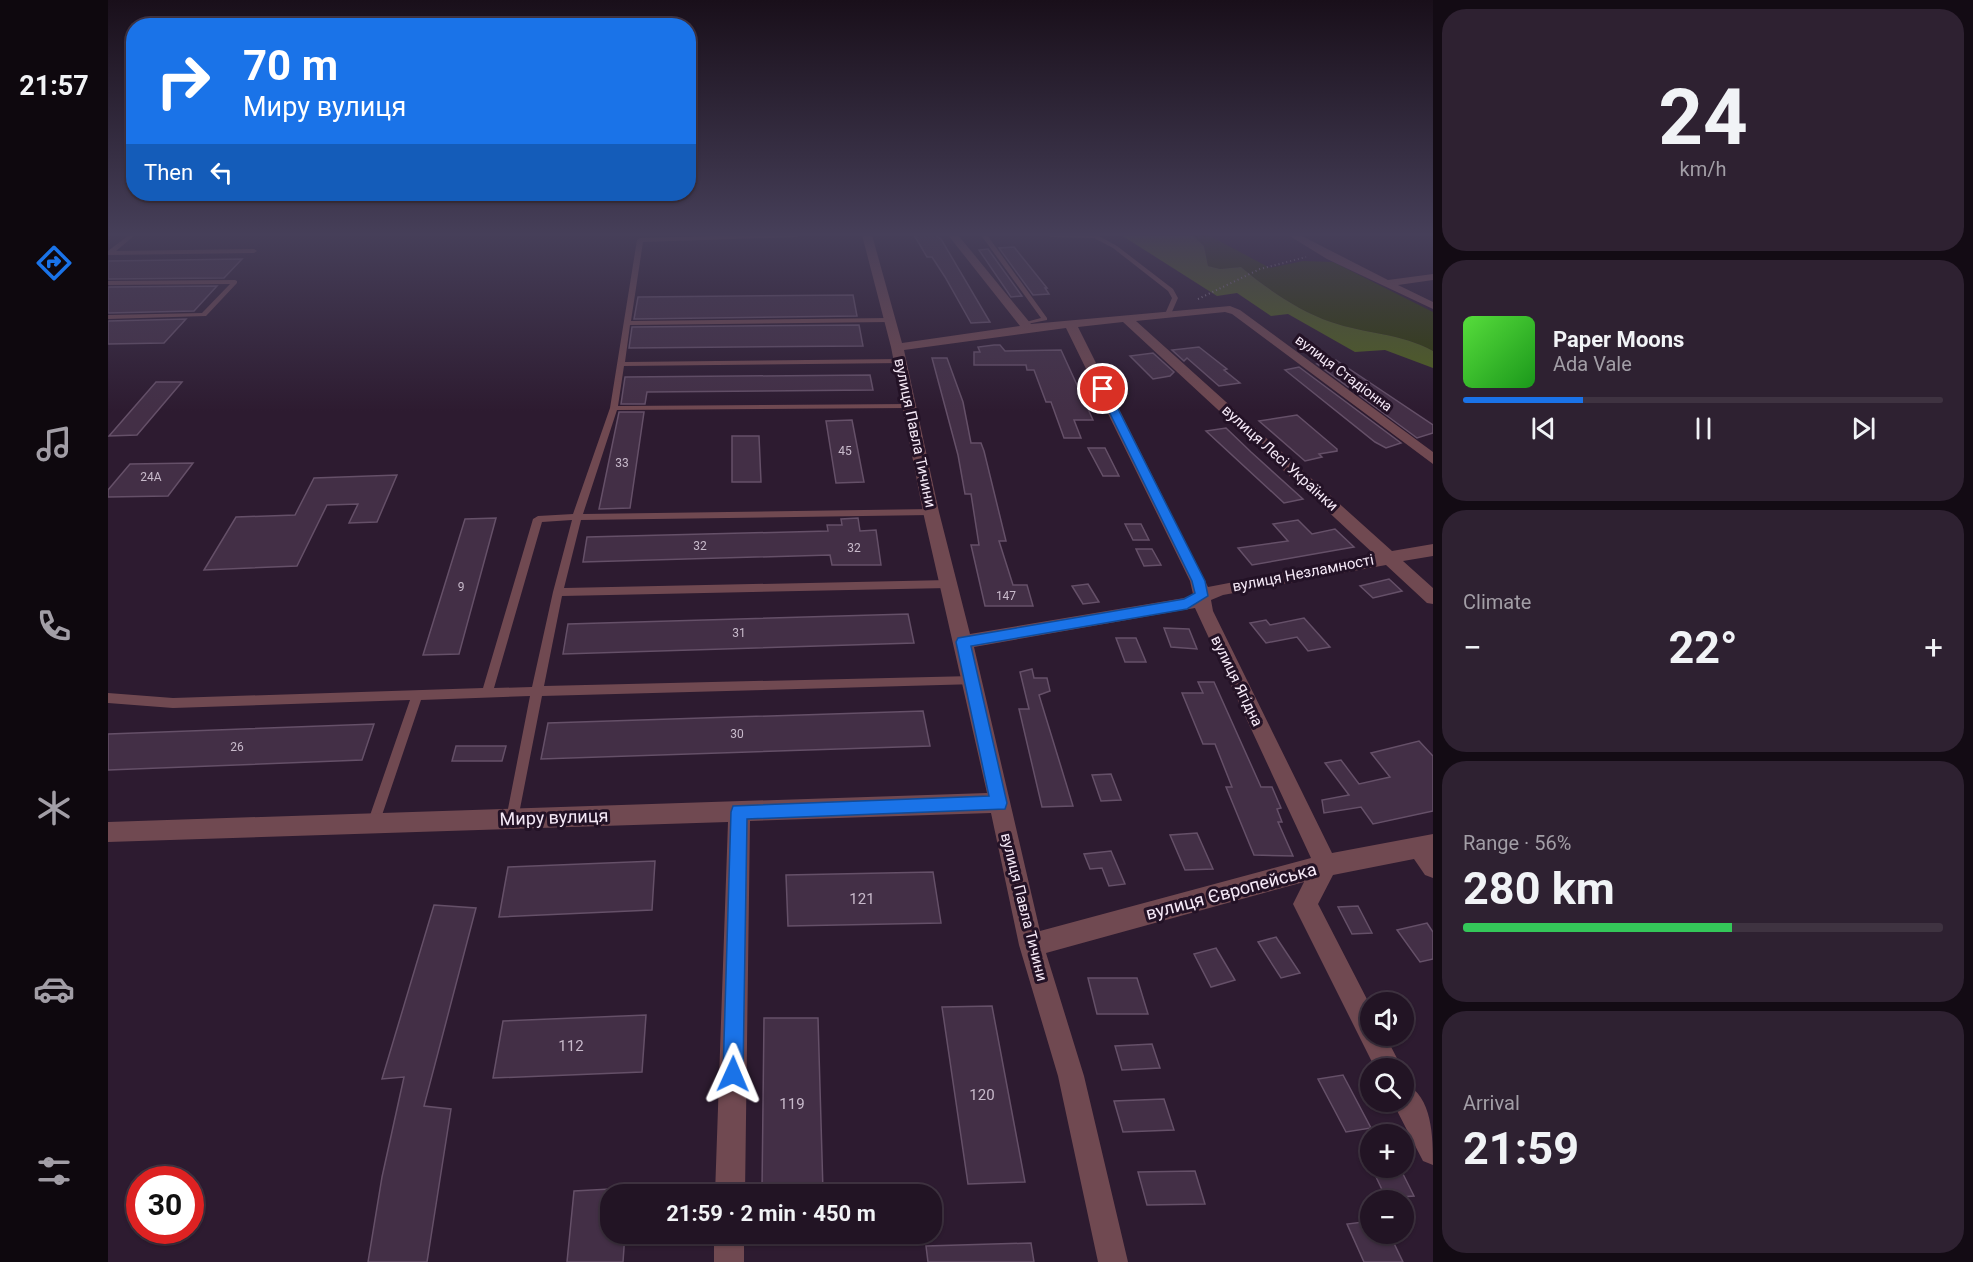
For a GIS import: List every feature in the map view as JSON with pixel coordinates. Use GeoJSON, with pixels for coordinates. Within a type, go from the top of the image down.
{"type":"FeatureCollection","features":[{"type":"Feature","properties":{"kind":"street","name":"вулиця Павла Тичини"},"geometry":{"type":"LineString","coordinates":[[882,294],[898,354],[931,512],[973,681],[1031,945],[1071,1076],[1113,1262]]}},
{"type":"Feature","properties":{"kind":"street"},"geometry":{"type":"LineString","coordinates":[[1000,294],[1026,326]]}},
{"type":"Feature","properties":{"kind":"street"},"geometry":{"type":"LineString","coordinates":[[1410,294],[1433,306]]}},
{"type":"Feature","properties":{"kind":"street","name":"вулиця Стадіонна"},"geometry":{"type":"LineString","coordinates":[[1168,314],[1218,307],[1236,312],[1433,459]]}},
{"type":"Feature","properties":{"kind":"street"},"geometry":{"type":"LineString","coordinates":[[898,354],[1026,326],[1071,325],[1168,314]]}},
{"type":"Feature","properties":{"kind":"street","name":"вулиця Лесі Українки"},"geometry":{"type":"LineString","coordinates":[[1127,319],[1433,598]]}},
{"type":"Feature","properties":{"kind":"street","name":"вулиця Ягідна"},"geometry":{"type":"LineString","coordinates":[[1071,325],[1199,581],[1204,611],[1326,865]]}},
{"type":"Feature","properties":{"kind":"street","name":"вулиця Незламності"},"geometry":{"type":"LineString","coordinates":[[963,642],[1187,604],[1219,589],[1433,550]]}},
{"type":"Feature","properties":{"kind":"street","name":"Миру вулиця"},"geometry":{"type":"LineString","coordinates":[[108,832],[999,803]]}},
{"type":"Feature","properties":{"kind":"street"},"geometry":{"type":"LineString","coordinates":[[730,1184],[739,812]]}},
{"type":"Feature","properties":{"kind":"street"},"geometry":{"type":"LineString","coordinates":[[1426,847],[1433,867]]}},
{"type":"Feature","properties":{"kind":"street","name":"вулиця Європейська"},"geometry":{"type":"LineString","coordinates":[[1031,945],[1326,865],[1426,847]]}},
{"type":"Feature","properties":{"kind":"street"},"geometry":{"type":"LineString","coordinates":[[1326,865],[1305,904],[1360,1013]]}},
{"type":"Feature","properties":{"kind":"street"},"geometry":{"type":"LineString","coordinates":[[1412,1112],[1433,1151]]}},
{"type":"Feature","properties":{"kind":"street"},"geometry":{"type":"LineString","coordinates":[[729,1244],[729,1262]]}},
{"type":"Feature","properties":{"kind":"lane"},"geometry":{"type":"LineString","coordinates":[[108,317],[204,315],[224,294]]}},
{"type":"Feature","properties":{"kind":"lane"},"geometry":{"type":"LineString","coordinates":[[512,819],[558,592],[577,518],[614,408],[632,294]]}},
{"type":"Feature","properties":{"kind":"lane"},"geometry":{"type":"LineString","coordinates":[[1026,326],[1045,319],[1027,294]]}},
{"type":"Feature","properties":{"kind":"lane"},"geometry":{"type":"LineString","coordinates":[[1168,314],[1175,298],[1173,294]]}},
{"type":"Feature","properties":{"kind":"lane"},"geometry":{"type":"LineString","coordinates":[[627,323],[889,320]]}},
{"type":"Feature","properties":{"kind":"lane"},"geometry":{"type":"LineString","coordinates":[[621,364],[898,354]]}},
{"type":"Feature","properties":{"kind":"lane"},"geometry":{"type":"LineString","coordinates":[[614,408],[908,406]]}},
{"type":"Feature","properties":{"kind":"lane"},"geometry":{"type":"LineString","coordinates":[[487,693],[538,519],[931,512]]}},
{"type":"Feature","properties":{"kind":"lane"},"geometry":{"type":"LineString","coordinates":[[558,592],[949,584]]}},
{"type":"Feature","properties":{"kind":"lane"},"geometry":{"type":"LineString","coordinates":[[108,698],[173,703],[537,691],[973,681]]}},
{"type":"Feature","properties":{"kind":"lane"},"geometry":{"type":"LineString","coordinates":[[373,824],[417,695]]}},
{"type":"Feature","properties":{"kind":"path"},"geometry":{"type":"LineString","coordinates":[[1168,314],[1209,294]]}},
{"type":"Feature","properties":{"kind":"green space"},"geometry":{"type":"Polygon","coordinates":[[[1238,294],[1277,294],[1307,312],[1331,322],[1421,345],[1433,351],[1433,368],[1385,350],[1355,352],[1288,314],[1271,316],[1238,294]]]}},
{"type":"Feature","properties":{"kind":"green space"},"geometry":{"type":"Polygon","coordinates":[[[1277,294],[1397,294],[1433,312],[1433,351],[1396,337],[1331,322],[1277,294]]]}},
{"type":"Feature","properties":{"kind":"building"},"geometry":{"type":"Polygon","coordinates":[[[108,294],[210,294],[194,311],[108,313],[108,294]]]}},
{"type":"Feature","properties":{"kind":"building"},"geometry":{"type":"Polygon","coordinates":[[[955,294],[973,294],[990,322],[971,323],[955,294]]]}},
{"type":"Feature","properties":{"kind":"building"},"geometry":{"type":"Polygon","coordinates":[[[1009,294],[1020,294],[1022,296],[1011,297],[1009,294]]]}},
{"type":"Feature","properties":{"kind":"building"},"geometry":{"type":"Polygon","coordinates":[[[853,295],[857,316],[634,319],[638,297],[853,295]]]}},
{"type":"Feature","properties":{"kind":"building"},"geometry":{"type":"Polygon","coordinates":[[[186,319],[164,343],[108,344],[108,321],[186,319]]]}},
{"type":"Feature","properties":{"kind":"building"},"geometry":{"type":"Polygon","coordinates":[[[859,325],[863,346],[629,348],[632,327],[859,325]]]}},
{"type":"Feature","properties":{"kind":"building"},"geometry":{"type":"Polygon","coordinates":[[[1000,345],[1005,351],[1061,350],[1093,420],[1074,420],[1081,438],[1064,438],[1051,402],[1046,402],[1034,370],[1027,370],[1026,365],[974,365],[974,352],[980,352],[978,347],[1000,345]]]}},
{"type":"Feature","properties":{"kind":"building"},"geometry":{"type":"Polygon","coordinates":[[[1199,347],[1227,369],[1224,370],[1240,383],[1219,386],[1187,358],[1184,361],[1172,350],[1199,347]]]}},
{"type":"Feature","properties":{"kind":"building"},"geometry":{"type":"Polygon","coordinates":[[[1153,353],[1174,372],[1170,376],[1153,379],[1130,356],[1153,353]]]}},
{"type":"Feature","properties":{"kind":"building"},"geometry":{"type":"Polygon","coordinates":[[[932,358],[947,358],[963,402],[971,443],[981,443],[984,451],[1006,541],[999,541],[1013,585],[1027,585],[1033,606],[985,606],[971,545],[979,545],[971,494],[965,494],[958,455],[932,358]]]}},
{"type":"Feature","properties":{"kind":"building"},"geometry":{"type":"Polygon","coordinates":[[[1336,360],[1433,425],[1433,433],[1417,438],[1317,364],[1336,360]]]}},
{"type":"Feature","properties":{"kind":"building"},"geometry":{"type":"Polygon","coordinates":[[[1299,367],[1401,443],[1386,448],[1375,442],[1285,370],[1299,367]]]}},
{"type":"Feature","properties":{"kind":"building"},"geometry":{"type":"Polygon","coordinates":[[[870,375],[873,390],[647,392],[645,404],[621,404],[625,377],[870,375]]]}},
{"type":"Feature","properties":{"kind":"building"},"geometry":{"type":"Polygon","coordinates":[[[156,382],[182,382],[137,435],[109,436],[156,382]]]}},
{"type":"Feature","properties":{"kind":"building"},"geometry":{"type":"Polygon","coordinates":[[[619,412],[644,412],[630,508],[599,509],[619,412]]]}},
{"type":"Feature","properties":{"kind":"building"},"geometry":{"type":"Polygon","coordinates":[[[1297,415],[1337,451],[1319,454],[1322,457],[1305,461],[1259,421],[1297,415]]]}},
{"type":"Feature","properties":{"kind":"building"},"geometry":{"type":"Polygon","coordinates":[[[852,420],[864,482],[836,483],[826,421],[852,420]]]}},
{"type":"Feature","properties":{"kind":"building"},"geometry":{"type":"Polygon","coordinates":[[[1226,428],[1303,499],[1284,503],[1206,431],[1226,428]]]}},
{"type":"Feature","properties":{"kind":"building"},"geometry":{"type":"Polygon","coordinates":[[[732,436],[759,436],[761,482],[732,482],[732,436]]]}},
{"type":"Feature","properties":{"kind":"building"},"geometry":{"type":"Polygon","coordinates":[[[1088,448],[1105,448],[1119,476],[1103,476],[1088,448]]]}},
{"type":"Feature","properties":{"kind":"building"},"geometry":{"type":"Polygon","coordinates":[[[193,463],[168,496],[108,497],[108,490],[130,464],[193,463]]]}},
{"type":"Feature","properties":{"kind":"building"},"geometry":{"type":"Polygon","coordinates":[[[397,475],[377,522],[349,523],[358,504],[327,505],[297,566],[204,570],[236,517],[295,515],[314,478],[397,475]]]}},
{"type":"Feature","properties":{"kind":"building"},"geometry":{"type":"Polygon","coordinates":[[[496,518],[459,654],[423,655],[465,519],[496,518]]]}},
{"type":"Feature","properties":{"kind":"building"},"geometry":{"type":"Polygon","coordinates":[[[858,518],[860,531],[876,530],[881,565],[832,565],[830,555],[583,562],[587,537],[828,531],[827,525],[842,525],[841,519],[858,518]]]}},
{"type":"Feature","properties":{"kind":"building"},"geometry":{"type":"Polygon","coordinates":[[[1298,520],[1312,534],[1335,529],[1354,547],[1252,565],[1238,548],[1288,541],[1273,524],[1298,520]]]}},
{"type":"Feature","properties":{"kind":"building"},"geometry":{"type":"Polygon","coordinates":[[[1125,524],[1141,524],[1149,540],[1133,540],[1125,524]]]}},
{"type":"Feature","properties":{"kind":"building"},"geometry":{"type":"Polygon","coordinates":[[[1136,549],[1152,549],[1161,565],[1144,566],[1136,549]]]}},
{"type":"Feature","properties":{"kind":"building"},"geometry":{"type":"Polygon","coordinates":[[[1389,579],[1402,591],[1373,598],[1360,586],[1389,579]]]}},
{"type":"Feature","properties":{"kind":"building"},"geometry":{"type":"Polygon","coordinates":[[[1088,584],[1099,602],[1083,604],[1072,586],[1088,584]]]}},
{"type":"Feature","properties":{"kind":"building"},"geometry":{"type":"Polygon","coordinates":[[[908,614],[914,643],[563,654],[568,624],[908,614]]]}},
{"type":"Feature","properties":{"kind":"building"},"geometry":{"type":"Polygon","coordinates":[[[1304,618],[1330,647],[1308,651],[1297,637],[1266,643],[1250,623],[1266,620],[1270,625],[1304,618]]]}},
{"type":"Feature","properties":{"kind":"building"},"geometry":{"type":"Polygon","coordinates":[[[1164,628],[1189,629],[1197,649],[1171,647],[1164,628]]]}},
{"type":"Feature","properties":{"kind":"building"},"geometry":{"type":"Polygon","coordinates":[[[1116,638],[1136,638],[1146,662],[1125,662],[1116,638]]]}},
{"type":"Feature","properties":{"kind":"building"},"geometry":{"type":"Polygon","coordinates":[[[1032,669],[1034,678],[1047,678],[1050,691],[1039,695],[1073,806],[1042,807],[1019,709],[1029,709],[1020,672],[1032,669]]]}},
{"type":"Feature","properties":{"kind":"building"},"geometry":{"type":"Polygon","coordinates":[[[1198,682],[1214,682],[1261,787],[1272,787],[1281,808],[1277,809],[1282,822],[1278,822],[1293,856],[1254,855],[1226,787],[1232,787],[1215,744],[1203,744],[1182,693],[1203,693],[1198,682]]]}},
{"type":"Feature","properties":{"kind":"building"},"geometry":{"type":"Polygon","coordinates":[[[923,711],[930,746],[541,759],[548,723],[923,711]]]}},
{"type":"Feature","properties":{"kind":"building"},"geometry":{"type":"Polygon","coordinates":[[[374,724],[362,760],[108,770],[108,734],[374,724]]]}},
{"type":"Feature","properties":{"kind":"building"},"geometry":{"type":"Polygon","coordinates":[[[1419,741],[1433,756],[1433,811],[1373,824],[1361,807],[1324,813],[1322,800],[1349,795],[1325,763],[1341,760],[1359,784],[1390,777],[1371,753],[1419,741]]]}},
{"type":"Feature","properties":{"kind":"building"},"geometry":{"type":"Polygon","coordinates":[[[456,746],[506,746],[502,761],[452,761],[456,746]]]}},
{"type":"Feature","properties":{"kind":"building"},"geometry":{"type":"Polygon","coordinates":[[[1111,774],[1121,800],[1101,801],[1092,775],[1111,774]]]}},
{"type":"Feature","properties":{"kind":"building"},"geometry":{"type":"Polygon","coordinates":[[[1197,833],[1213,869],[1185,870],[1170,835],[1197,833]]]}},
{"type":"Feature","properties":{"kind":"building"},"geometry":{"type":"Polygon","coordinates":[[[1111,851],[1125,884],[1109,886],[1102,868],[1090,869],[1084,854],[1111,851]]]}},
{"type":"Feature","properties":{"kind":"building"},"geometry":{"type":"Polygon","coordinates":[[[655,861],[652,910],[499,917],[508,867],[655,861]]]}},
{"type":"Feature","properties":{"kind":"building"},"geometry":{"type":"Polygon","coordinates":[[[933,872],[941,923],[788,926],[786,875],[933,872]]]}},
{"type":"Feature","properties":{"kind":"building"},"geometry":{"type":"Polygon","coordinates":[[[434,905],[476,908],[424,1106],[451,1109],[427,1262],[368,1262],[382,1177],[404,1077],[382,1079],[434,905]]]}},
{"type":"Feature","properties":{"kind":"building"},"geometry":{"type":"Polygon","coordinates":[[[1358,906],[1372,933],[1352,934],[1338,907],[1358,906]]]}},
{"type":"Feature","properties":{"kind":"building"},"geometry":{"type":"Polygon","coordinates":[[[1427,923],[1433,932],[1433,959],[1420,962],[1397,930],[1427,923]]]}},
{"type":"Feature","properties":{"kind":"building"},"geometry":{"type":"Polygon","coordinates":[[[1276,937],[1300,973],[1281,978],[1258,942],[1276,937]]]}},
{"type":"Feature","properties":{"kind":"building"},"geometry":{"type":"Polygon","coordinates":[[[1216,948],[1235,980],[1211,987],[1194,954],[1216,948]]]}},
{"type":"Feature","properties":{"kind":"building"},"geometry":{"type":"Polygon","coordinates":[[[1088,978],[1137,978],[1148,1014],[1097,1014],[1088,978]]]}},
{"type":"Feature","properties":{"kind":"building"},"geometry":{"type":"Polygon","coordinates":[[[992,1006],[1025,1182],[968,1184],[942,1007],[992,1006]]]}},
{"type":"Feature","properties":{"kind":"building"},"geometry":{"type":"Polygon","coordinates":[[[646,1015],[642,1072],[493,1078],[503,1021],[646,1015]]]}},
{"type":"Feature","properties":{"kind":"building"},"geometry":{"type":"Polygon","coordinates":[[[764,1018],[818,1018],[823,1184],[762,1184],[764,1018]]]}},
{"type":"Feature","properties":{"kind":"building"},"geometry":{"type":"Polygon","coordinates":[[[1152,1044],[1160,1068],[1122,1070],[1115,1046],[1152,1044]]]}},
{"type":"Feature","properties":{"kind":"building"},"geometry":{"type":"Polygon","coordinates":[[[1343,1075],[1360,1107],[1360,1112],[1363,1112],[1369,1124],[1360,1124],[1360,1130],[1346,1132],[1318,1079],[1343,1075]]]}},
{"type":"Feature","properties":{"kind":"building"},"geometry":{"type":"Polygon","coordinates":[[[1164,1099],[1174,1130],[1123,1132],[1114,1101],[1164,1099]]]}},
{"type":"Feature","properties":{"kind":"building"},"geometry":{"type":"Polygon","coordinates":[[[1195,1171],[1205,1204],[1147,1205],[1138,1172],[1195,1171]]]}},
{"type":"Feature","properties":{"kind":"building"},"geometry":{"type":"Polygon","coordinates":[[[1376,1178],[1405,1178],[1411,1190],[1382,1190],[1376,1178]]]}},
{"type":"Feature","properties":{"kind":"building"},"geometry":{"type":"Polygon","coordinates":[[[600,1190],[600,1244],[624,1244],[623,1262],[567,1262],[574,1191],[600,1190]]]}},
{"type":"Feature","properties":{"kind":"building"},"geometry":{"type":"Polygon","coordinates":[[[1360,1222],[1360,1244],[1394,1244],[1403,1262],[1364,1262],[1347,1224],[1360,1222]]]}},
{"type":"Feature","properties":{"kind":"building"},"geometry":{"type":"Polygon","coordinates":[[[1031,1243],[1034,1262],[928,1262],[926,1246],[1031,1243]]]}},
{"type":"Feature","properties":{"kind":"route"},"geometry":{"type":"LineString","coordinates":[[733,1074],[739,812],[999,803],[963,642],[1187,604],[1202,596],[1199,581],[1103,389]]}}]}
